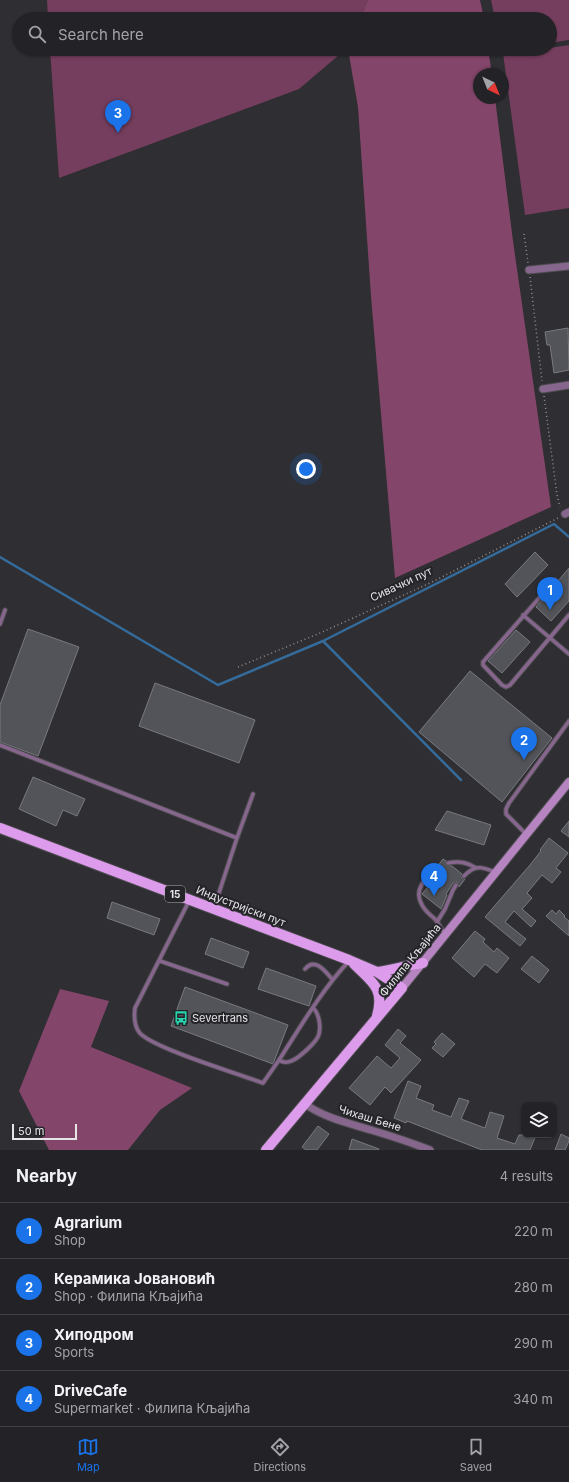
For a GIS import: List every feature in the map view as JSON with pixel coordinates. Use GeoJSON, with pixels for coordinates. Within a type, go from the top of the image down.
{"type":"FeatureCollection","features":[{"type":"Feature","properties":{"kind":"main road","name":"Индустријски пут"},"geometry":{"type":"LineString","coordinates":[[0,828],[350,960],[377,972],[402,988]]}},
{"type":"Feature","properties":{"kind":"main road"},"geometry":{"type":"LineString","coordinates":[[350,960],[373,983],[379,993],[380,1006],[376,1019]]}},
{"type":"Feature","properties":{"kind":"main road"},"geometry":{"type":"LineString","coordinates":[[377,972],[390,970],[404,965],[423,963]]}},
{"type":"Feature","properties":{"kind":"main road","name":"Филипа Кљајића"},"geometry":{"type":"LineString","coordinates":[[266,1150],[402,988]]}},
{"type":"Feature","properties":{"kind":"street"},"geometry":{"type":"LineString","coordinates":[[529,270],[569,266]]}},
{"type":"Feature","properties":{"kind":"street"},"geometry":{"type":"LineString","coordinates":[[543,389],[569,385]]}},
{"type":"Feature","properties":{"kind":"street","name":"Филипа Кљајића"},"geometry":{"type":"LineString","coordinates":[[402,988],[569,782]]}},
{"type":"Feature","properties":{"kind":"street","name":"Чихаш Бене"},"geometry":{"type":"LineString","coordinates":[[305,1104],[316,1112],[331,1118],[403,1139],[430,1150]]}},
{"type":"Feature","properties":{"kind":"lane"},"geometry":{"type":"LineString","coordinates":[[555,580],[483,662],[483,665],[502,685],[506,687],[510,685],[569,615]]}},
{"type":"Feature","properties":{"kind":"lane"},"geometry":{"type":"LineString","coordinates":[[0,624],[5,610]]}},
{"type":"Feature","properties":{"kind":"lane"},"geometry":{"type":"LineString","coordinates":[[523,615],[569,654]]}},
{"type":"Feature","properties":{"kind":"lane"},"geometry":{"type":"LineString","coordinates":[[527,835],[506,814],[506,809],[569,720]]}},
{"type":"Feature","properties":{"kind":"lane"},"geometry":{"type":"LineString","coordinates":[[0,745],[237,838]]}},
{"type":"Feature","properties":{"kind":"lane"},"geometry":{"type":"LineString","coordinates":[[214,909],[253,794]]}},
{"type":"Feature","properties":{"kind":"lane"},"geometry":{"type":"LineString","coordinates":[[448,863],[462,861],[468,862],[476,868]]}},
{"type":"Feature","properties":{"kind":"lane"},"geometry":{"type":"LineString","coordinates":[[464,876],[482,866],[496,872]]}},
{"type":"Feature","properties":{"kind":"lane"},"geometry":{"type":"LineString","coordinates":[[438,870],[432,873],[421,885],[418,896],[425,910],[437,922],[446,935]]}},
{"type":"Feature","properties":{"kind":"lane"},"geometry":{"type":"LineString","coordinates":[[432,873],[438,878]]}},
{"type":"Feature","properties":{"kind":"lane"},"geometry":{"type":"LineString","coordinates":[[437,922],[447,905],[452,889],[456,885]]}},
{"type":"Feature","properties":{"kind":"lane"},"geometry":{"type":"LineString","coordinates":[[190,900],[160,962],[135,1008],[134,1020],[140,1033],[152,1041],[181,1054],[263,1083],[332,979],[350,960]]}},
{"type":"Feature","properties":{"kind":"lane"},"geometry":{"type":"LineString","coordinates":[[160,962],[227,984]]}},
{"type":"Feature","properties":{"kind":"lane"},"geometry":{"type":"LineString","coordinates":[[305,969],[308,965],[314,964],[320,966],[332,979]]}},
{"type":"Feature","properties":{"kind":"lane"},"geometry":{"type":"LineString","coordinates":[[279,1060],[282,1062],[290,1062],[296,1059],[320,1034],[319,1017],[316,1010],[313,1008]]}},
{"type":"Feature","properties":{"kind":"path"},"geometry":{"type":"LineString","coordinates":[[524,234],[557,495],[560,507],[567,513]]}},
{"type":"Feature","properties":{"kind":"path","name":"Сивачки пут"},"geometry":{"type":"LineString","coordinates":[[238,667],[320,633],[428,584],[551,523],[567,513]]}},
{"type":"Feature","properties":{"kind":"shaded area"},"geometry":{"type":"Polygon","coordinates":[[[47,0],[368,0],[363,12],[48,12],[47,0]]]}},
{"type":"Feature","properties":{"kind":"shaded area"},"geometry":{"type":"Polygon","coordinates":[[[368,0],[480,0],[483,12],[363,12],[368,0]]]}},
{"type":"Feature","properties":{"kind":"shaded area"},"geometry":{"type":"Polygon","coordinates":[[[491,0],[569,0],[569,40],[557,42],[557,12],[494,12],[491,0]]]}},
{"type":"Feature","properties":{"kind":"shaded area"},"geometry":{"type":"Polygon","coordinates":[[[569,45],[569,208],[525,215],[509,97],[509,68],[505,68],[503,56],[557,56],[557,47],[569,45]]]}},
{"type":"Feature","properties":{"kind":"shaded area"},"geometry":{"type":"Polygon","coordinates":[[[50,56],[338,56],[299,89],[59,178],[50,56]]]}},
{"type":"Feature","properties":{"kind":"shaded area"},"geometry":{"type":"Polygon","coordinates":[[[349,56],[489,56],[491,68],[473,68],[473,104],[496,104],[513,241],[551,507],[395,578],[371,296],[358,107],[349,56]]]}},
{"type":"Feature","properties":{"kind":"shaded area"},"geometry":{"type":"Polygon","coordinates":[[[60,989],[109,1001],[91,1047],[192,1088],[160,1110],[128,1150],[49,1150],[19,1091],[60,989]]]}},
{"type":"Feature","properties":{"kind":"building"},"geometry":{"type":"Polygon","coordinates":[[[568,328],[569,370],[554,373],[550,345],[547,345],[545,332],[568,328]]]}},
{"type":"Feature","properties":{"kind":"building"},"geometry":{"type":"Polygon","coordinates":[[[535,552],[548,565],[517,597],[505,584],[535,552]]]}},
{"type":"Feature","properties":{"kind":"building"},"geometry":{"type":"Polygon","coordinates":[[[569,568],[569,601],[551,621],[536,607],[569,568]]]}},
{"type":"Feature","properties":{"kind":"building"},"geometry":{"type":"Polygon","coordinates":[[[28,629],[79,647],[38,756],[0,742],[0,705],[28,629]]]}},
{"type":"Feature","properties":{"kind":"building"},"geometry":{"type":"Polygon","coordinates":[[[516,630],[530,642],[502,673],[488,661],[516,630]]]}},
{"type":"Feature","properties":{"kind":"building"},"geometry":{"type":"Polygon","coordinates":[[[470,671],[552,738],[502,802],[419,732],[470,671]]]}},
{"type":"Feature","properties":{"kind":"building"},"geometry":{"type":"Polygon","coordinates":[[[155,683],[255,720],[239,763],[139,726],[155,683]]]}},
{"type":"Feature","properties":{"kind":"building"},"geometry":{"type":"Polygon","coordinates":[[[33,777],[85,799],[77,816],[63,810],[56,826],[19,809],[33,777]]]}},
{"type":"Feature","properties":{"kind":"building"},"geometry":{"type":"Polygon","coordinates":[[[447,811],[491,825],[484,845],[435,830],[447,811]]]}},
{"type":"Feature","properties":{"kind":"building"},"geometry":{"type":"Polygon","coordinates":[[[569,821],[569,837],[561,831],[569,821]]]}},
{"type":"Feature","properties":{"kind":"building"},"geometry":{"type":"Polygon","coordinates":[[[549,838],[568,853],[556,868],[561,872],[552,883],[542,875],[527,893],[532,898],[522,909],[536,921],[531,927],[514,911],[505,922],[526,939],[520,946],[485,917],[530,865],[549,838]]]}},
{"type":"Feature","properties":{"kind":"building"},"geometry":{"type":"Polygon","coordinates":[[[443,859],[446,861],[446,865],[452,866],[462,874],[462,878],[465,879],[459,887],[457,882],[453,883],[446,894],[447,895],[441,909],[422,894],[432,882],[434,884],[436,881],[441,880],[441,869],[437,867],[443,859]]]}},
{"type":"Feature","properties":{"kind":"building"},"geometry":{"type":"Polygon","coordinates":[[[112,902],[160,919],[154,935],[107,918],[112,902]]]}},
{"type":"Feature","properties":{"kind":"building"},"geometry":{"type":"Polygon","coordinates":[[[552,910],[556,914],[559,910],[569,921],[569,936],[546,916],[552,910]]]}},
{"type":"Feature","properties":{"kind":"building"},"geometry":{"type":"Polygon","coordinates":[[[475,931],[485,939],[483,942],[494,952],[497,948],[509,958],[497,973],[485,964],[474,977],[452,958],[475,931]]]}},
{"type":"Feature","properties":{"kind":"building"},"geometry":{"type":"Polygon","coordinates":[[[211,938],[249,952],[243,968],[205,954],[211,938]]]}},
{"type":"Feature","properties":{"kind":"building"},"geometry":{"type":"Polygon","coordinates":[[[532,956],[549,970],[539,983],[521,969],[532,956]]]}},
{"type":"Feature","properties":{"kind":"building"},"geometry":{"type":"Polygon","coordinates":[[[266,968],[316,986],[309,1006],[258,989],[266,968]]]}},
{"type":"Feature","properties":{"kind":"building"},"geometry":{"type":"Polygon","coordinates":[[[185,987],[288,1025],[273,1064],[171,1026],[185,987]]]}},
{"type":"Feature","properties":{"kind":"building"},"geometry":{"type":"Polygon","coordinates":[[[398,1029],[406,1036],[400,1043],[421,1060],[391,1093],[385,1087],[370,1105],[349,1088],[377,1056],[391,1068],[400,1058],[385,1045],[398,1029]]]}},
{"type":"Feature","properties":{"kind":"building"},"geometry":{"type":"Polygon","coordinates":[[[442,1033],[455,1044],[443,1057],[432,1048],[436,1044],[434,1042],[442,1033]]]}},
{"type":"Feature","properties":{"kind":"building"},"geometry":{"type":"Polygon","coordinates":[[[408,1081],[421,1086],[416,1098],[434,1105],[432,1110],[451,1117],[459,1098],[469,1101],[461,1119],[485,1128],[490,1112],[504,1116],[497,1138],[515,1144],[519,1135],[521,1135],[521,1138],[535,1138],[530,1150],[482,1150],[407,1121],[406,1123],[394,1118],[408,1081]]]}},
{"type":"Feature","properties":{"kind":"building"},"geometry":{"type":"Polygon","coordinates":[[[318,1126],[329,1134],[317,1150],[306,1150],[302,1147],[318,1126]]]}},
{"type":"Feature","properties":{"kind":"building"},"geometry":{"type":"Polygon","coordinates":[[[561,1134],[569,1138],[569,1141],[565,1150],[555,1150],[561,1134]]]}},
{"type":"Feature","properties":{"kind":"building"},"geometry":{"type":"Polygon","coordinates":[[[352,1139],[379,1149],[379,1150],[349,1150],[352,1139]]]}},
{"type":"Feature","properties":{"kind":"waterway"},"geometry":{"type":"LineString","coordinates":[[0,557],[218,685],[323,641],[554,524],[569,537]]}},
{"type":"Feature","properties":{"kind":"waterway"},"geometry":{"type":"LineString","coordinates":[[323,641],[461,780]]}},
{"type":"Feature","properties":{"kind":"place","name":"Хиподром"},"geometry":{"type":"Point","coordinates":[118,133]}},
{"type":"Feature","properties":{"kind":"place","name":"Agrarium"},"geometry":{"type":"Point","coordinates":[550,610]}},
{"type":"Feature","properties":{"kind":"place","name":"Керамика Јовановић"},"geometry":{"type":"Point","coordinates":[524,760]}},
{"type":"Feature","properties":{"kind":"place","name":"DriveCafe"},"geometry":{"type":"Point","coordinates":[434,896]}},
{"type":"Feature","properties":{"kind":"place","name":"Severtrans"},"geometry":{"type":"Point","coordinates":[181,1018]}}]}
